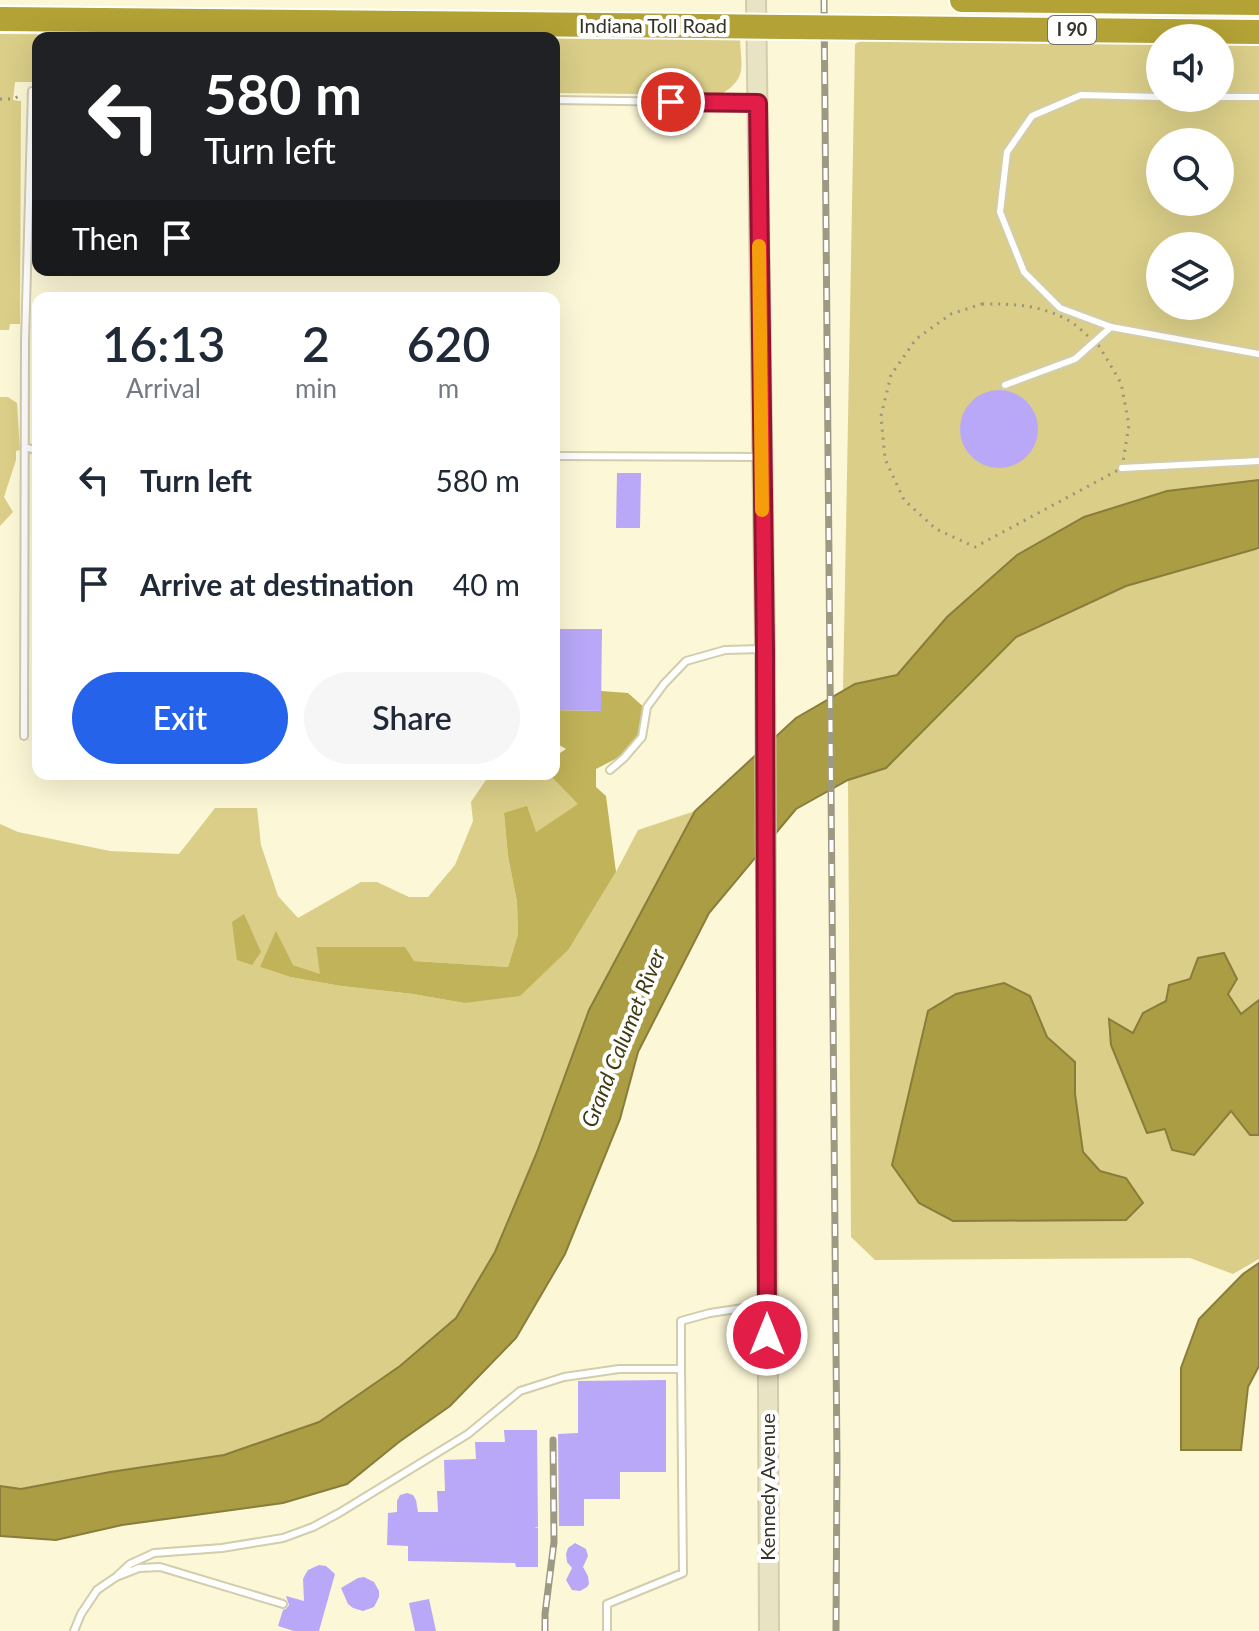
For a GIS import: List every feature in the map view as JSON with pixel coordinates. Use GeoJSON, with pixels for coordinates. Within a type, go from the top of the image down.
{"type":"FeatureCollection","features":[{"type":"Feature","properties":{"kind":"highway","name":"I 90"},"geometry":{"type":"LineString","coordinates":[[962,0],[1259,3]]}},
{"type":"Feature","properties":{"kind":"highway","name":"Indiana Toll Road"},"geometry":{"type":"LineString","coordinates":[[0,19],[1259,32]]}},
{"type":"Feature","properties":{"kind":"main road","name":"Kennedy Avenue"},"geometry":{"type":"LineString","coordinates":[[756,0],[765,649],[769,1631]]}},
{"type":"Feature","properties":{"kind":"lane"},"geometry":{"type":"LineString","coordinates":[[1146,97],[1081,95],[1032,116],[1007,152],[1000,212],[1024,272],[1060,308],[1111,327],[1259,354]]}},
{"type":"Feature","properties":{"kind":"lane"},"geometry":{"type":"LineString","coordinates":[[1234,97],[1259,97]]}},
{"type":"Feature","properties":{"kind":"lane"},"geometry":{"type":"LineString","coordinates":[[560,100],[758,103]]}},
{"type":"Feature","properties":{"kind":"lane"},"geometry":{"type":"LineString","coordinates":[[24,736],[25,342],[32,166]]}},
{"type":"Feature","properties":{"kind":"lane"},"geometry":{"type":"LineString","coordinates":[[1005,385],[1075,359],[1111,327]]}},
{"type":"Feature","properties":{"kind":"lane"},"geometry":{"type":"LineString","coordinates":[[25,447],[32,449]]}},
{"type":"Feature","properties":{"kind":"lane"},"geometry":{"type":"LineString","coordinates":[[560,456],[761,457]]}},
{"type":"Feature","properties":{"kind":"lane"},"geometry":{"type":"LineString","coordinates":[[1122,468],[1259,461]]}},
{"type":"Feature","properties":{"kind":"lane"},"geometry":{"type":"LineString","coordinates":[[610,770],[642,737],[647,707],[686,661],[725,650],[765,649]]}},
{"type":"Feature","properties":{"kind":"lane"},"geometry":{"type":"LineString","coordinates":[[607,1631],[607,1604],[683,1573],[681,1321],[710,1313],[767,1305]]}},
{"type":"Feature","properties":{"kind":"lane"},"geometry":{"type":"LineString","coordinates":[[74,1631],[97,1590],[130,1564],[154,1553],[222,1548],[283,1538],[313,1527],[468,1434],[520,1391],[564,1377],[619,1369],[681,1369]]}},
{"type":"Feature","properties":{"kind":"lane"},"geometry":{"type":"LineString","coordinates":[[116,1577],[139,1568],[160,1567],[283,1604]]}},
{"type":"Feature","properties":{"kind":"path"},"geometry":{"type":"LineString","coordinates":[[0,99],[13,99],[32,92]]}},
{"type":"Feature","properties":{"kind":"path"},"geometry":{"type":"LineString","coordinates":[[982,304],[1025,304],[1066,318],[1099,346],[1121,383],[1129,425],[1122,468],[975,547],[936,529],[904,500],[885,459],[881,416],[891,375],[916,339],[951,314],[982,304]]}},
{"type":"Feature","properties":{"kind":"shaded area"},"geometry":{"type":"Polygon","coordinates":[[[886,28],[1146,31],[1146,112],[1234,112],[1234,32],[1259,32],[1259,480],[1167,491],[1084,517],[1017,555],[947,617],[897,676],[855,684],[843,691],[855,44],[886,28]]]}},
{"type":"Feature","properties":{"kind":"shaded area"},"geometry":{"type":"Polygon","coordinates":[[[0,34],[32,34],[32,82],[15,82],[13,100],[21,101],[20,324],[10,324],[9,330],[0,330],[0,34]]]}},
{"type":"Feature","properties":{"kind":"shaded area"},"geometry":{"type":"Polygon","coordinates":[[[560,38],[740,39],[739,77],[720,95],[560,93],[560,38]]]}},
{"type":"Feature","properties":{"kind":"shaded area"},"geometry":{"type":"Polygon","coordinates":[[[0,397],[8,397],[17,403],[20,450],[16,451],[4,497],[13,512],[0,526],[0,397]]]}},
{"type":"Feature","properties":{"kind":"shaded area"},"geometry":{"type":"Polygon","coordinates":[[[1246,550],[1259,550],[1259,1259],[1233,1274],[1190,1258],[875,1260],[851,1237],[848,780],[886,768],[1016,637],[1126,586],[1246,550]]]}},
{"type":"Feature","properties":{"kind":"shaded area"},"geometry":{"type":"Polygon","coordinates":[[[601,691],[628,693],[647,710],[643,732],[625,754],[596,769],[596,787],[606,796],[616,872],[569,949],[520,996],[464,1003],[290,977],[260,967],[276,931],[293,965],[320,974],[316,947],[405,947],[414,961],[508,967],[518,934],[517,902],[504,813],[527,806],[536,832],[578,804],[555,780],[560,780],[560,753],[566,749],[560,746],[560,710],[601,711],[601,691]]]}},
{"type":"Feature","properties":{"kind":"shaded area"},"geometry":{"type":"Polygon","coordinates":[[[486,780],[556,780],[579,804],[536,832],[504,813],[517,902],[518,934],[508,967],[414,961],[316,948],[321,975],[293,965],[260,967],[290,977],[341,986],[464,1003],[569,949],[638,830],[695,811],[589,1010],[496,1252],[456,1318],[400,1366],[319,1422],[224,1455],[21,1489],[0,1486],[0,824],[18,832],[110,851],[179,854],[215,808],[257,808],[261,845],[278,896],[298,918],[361,882],[377,882],[409,897],[428,897],[455,865],[473,821],[471,802],[486,780]]]}},
{"type":"Feature","properties":{"kind":"shaded area"},"geometry":{"type":"Polygon","coordinates":[[[244,914],[261,952],[252,965],[237,960],[232,922],[244,914]]]}},
{"type":"Feature","properties":{"kind":"water","name":"Grand Calumet River"},"geometry":{"type":"Polygon","coordinates":[[[1259,480],[1259,548],[1126,586],[1016,637],[886,768],[848,780],[796,809],[709,913],[638,1052],[620,1119],[565,1254],[516,1338],[450,1406],[347,1484],[283,1503],[122,1525],[56,1540],[0,1536],[0,1486],[21,1489],[224,1455],[319,1422],[400,1366],[456,1318],[495,1252],[537,1152],[589,1010],[695,811],[796,718],[855,684],[897,675],[947,617],[1017,555],[1084,517],[1167,491],[1259,480]]]}},
{"type":"Feature","properties":{"kind":"water"},"geometry":{"type":"Polygon","coordinates":[[[1224,953],[1237,979],[1228,994],[1241,1014],[1259,1000],[1259,1135],[1250,1135],[1231,1111],[1194,1155],[1172,1150],[1165,1129],[1147,1133],[1111,1045],[1109,1019],[1133,1033],[1143,1013],[1166,1001],[1169,985],[1190,979],[1198,958],[1224,953]]]}},
{"type":"Feature","properties":{"kind":"water"},"geometry":{"type":"Polygon","coordinates":[[[1004,983],[1030,996],[1047,1037],[1075,1062],[1075,1094],[1083,1152],[1100,1171],[1126,1178],[1143,1203],[1126,1220],[953,1221],[919,1203],[892,1165],[928,1011],[956,994],[1004,983]]]}},
{"type":"Feature","properties":{"kind":"water"},"geometry":{"type":"Polygon","coordinates":[[[1259,1263],[1259,1366],[1248,1387],[1241,1450],[1181,1450],[1181,1368],[1199,1319],[1243,1274],[1259,1263]]]}},
{"type":"Feature","properties":{"kind":"building"},"geometry":{"type":"Polygon","coordinates":[[[999,390],[1014,393],[1026,402],[1035,414],[1038,429],[1035,444],[1026,456],[1014,465],[999,468],[984,465],[972,456],[963,444],[960,429],[963,414],[972,402],[984,393],[999,390]]]}},
{"type":"Feature","properties":{"kind":"building"},"geometry":{"type":"Polygon","coordinates":[[[617,473],[641,473],[640,528],[616,528],[617,473]]]}},
{"type":"Feature","properties":{"kind":"building"},"geometry":{"type":"Polygon","coordinates":[[[560,629],[602,629],[601,711],[560,710],[560,629]]]}},
{"type":"Feature","properties":{"kind":"building"},"geometry":{"type":"Polygon","coordinates":[[[666,1380],[666,1472],[620,1472],[620,1499],[584,1499],[584,1526],[559,1526],[558,1434],[578,1433],[578,1381],[666,1380]]]}},
{"type":"Feature","properties":{"kind":"building"},"geometry":{"type":"Polygon","coordinates":[[[504,1430],[537,1430],[538,1527],[534,1527],[538,1528],[538,1567],[516,1567],[515,1563],[408,1561],[408,1546],[387,1545],[388,1513],[397,1512],[400,1495],[413,1495],[418,1512],[438,1512],[437,1491],[445,1491],[444,1460],[476,1459],[475,1442],[505,1442],[504,1430]]]}},
{"type":"Feature","properties":{"kind":"building"},"geometry":{"type":"Polygon","coordinates":[[[575,1543],[586,1549],[588,1556],[583,1567],[589,1584],[580,1591],[572,1590],[566,1580],[572,1568],[566,1554],[575,1543]]]}},
{"type":"Feature","properties":{"kind":"building"},"geometry":{"type":"Polygon","coordinates":[[[319,1565],[326,1566],[335,1574],[319,1631],[294,1631],[278,1626],[283,1610],[289,1605],[286,1596],[304,1601],[303,1579],[308,1570],[319,1565]]]}},
{"type":"Feature","properties":{"kind":"building"},"geometry":{"type":"Polygon","coordinates":[[[364,1577],[374,1582],[379,1597],[374,1607],[363,1611],[348,1604],[341,1588],[364,1577]]]}},
{"type":"Feature","properties":{"kind":"building"},"geometry":{"type":"Polygon","coordinates":[[[429,1599],[436,1631],[415,1631],[409,1603],[429,1599]]]}},
{"type":"Feature","properties":{"kind":"railway"},"geometry":{"type":"LineString","coordinates":[[824,0],[836,1631]]}},
{"type":"Feature","properties":{"kind":"railway"},"geometry":{"type":"LineString","coordinates":[[545,1631],[554,1542],[553,1440]]}},
{"type":"Feature","properties":{"kind":"slow traffic"},"geometry":{"type":"LineString","coordinates":[[759,246],[762,510]]}},
{"type":"Feature","properties":{"kind":"route"},"geometry":{"type":"LineString","coordinates":[[671,102],[758,103],[765,649],[767,1335]]}}]}
